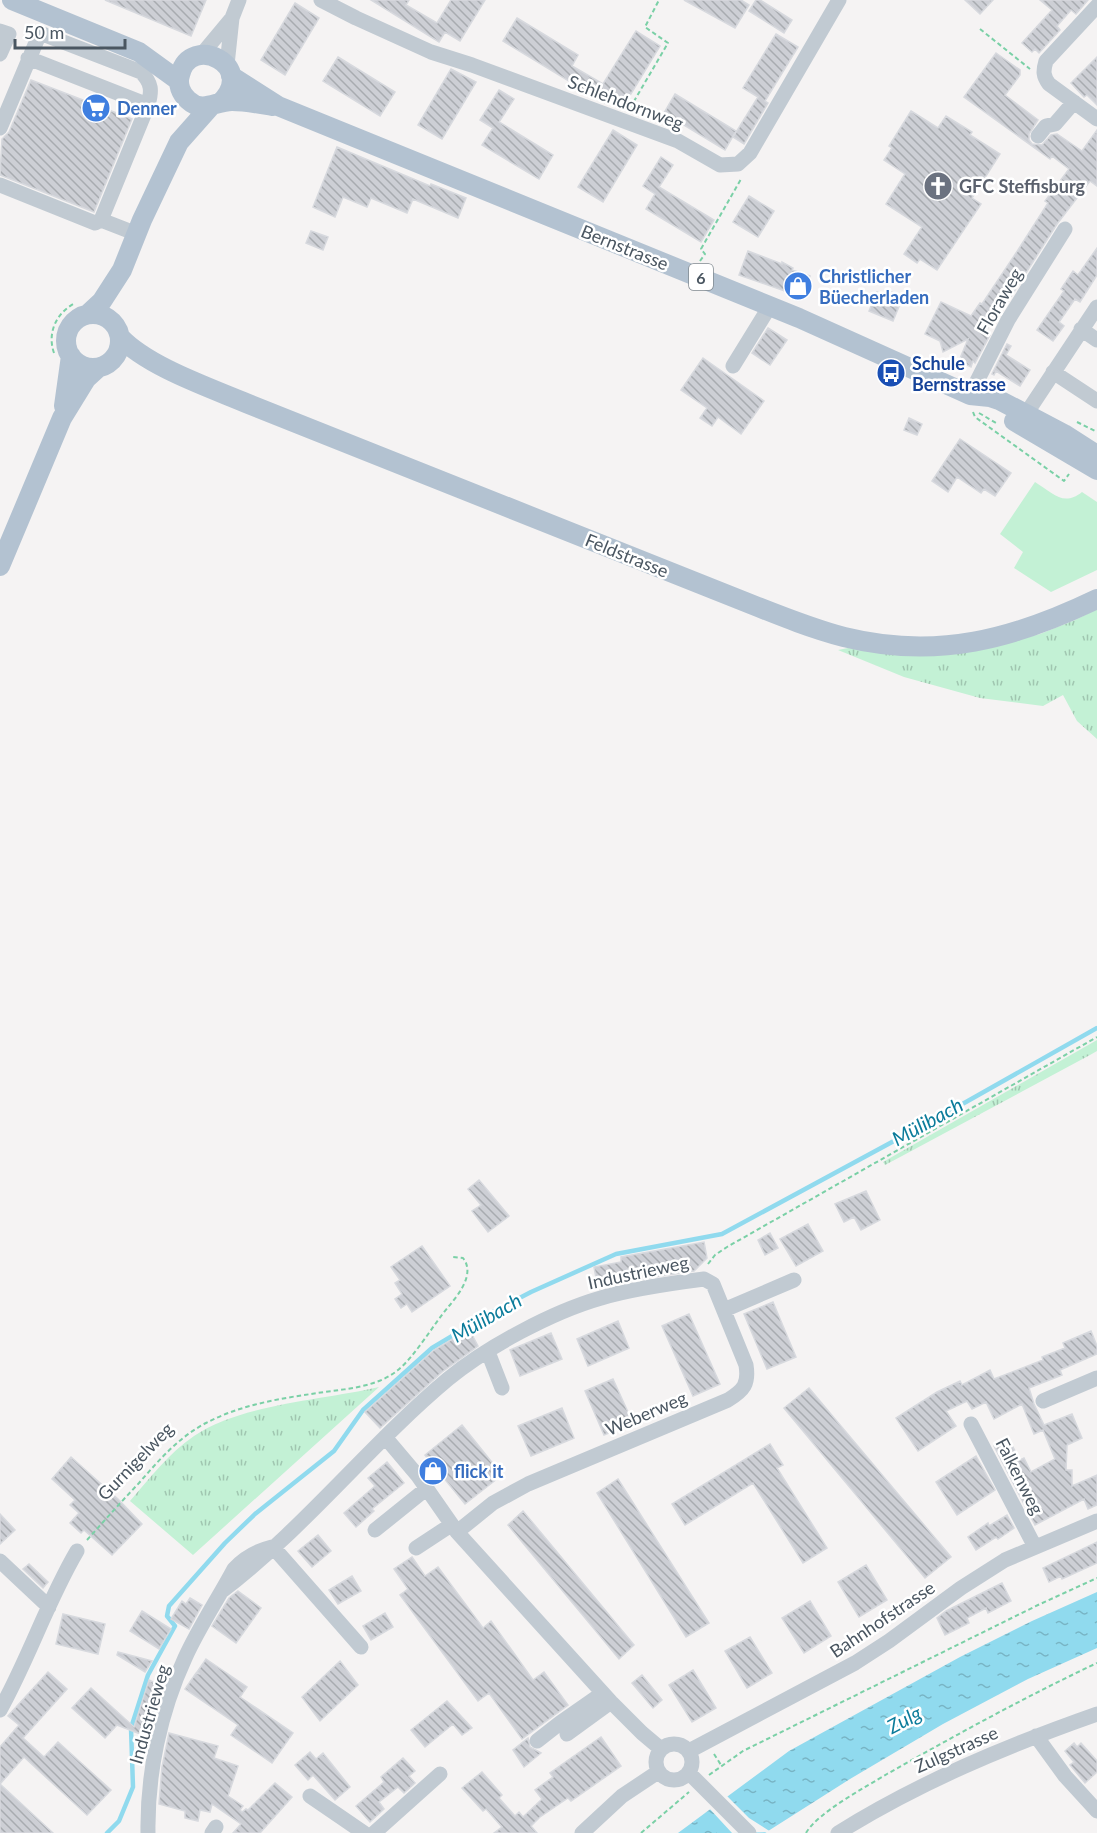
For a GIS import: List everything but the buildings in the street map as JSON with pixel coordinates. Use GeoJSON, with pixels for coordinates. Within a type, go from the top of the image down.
{"type":"FeatureCollection","features":[{"type":"Feature","properties":{"kind":"main road"},"geometry":{"type":"LineString","coordinates":[[12,0],[36,4],[139,52],[181,87],[196,106],[215,105]]}},
{"type":"Feature","properties":{"kind":"main road"},"geometry":{"type":"LineString","coordinates":[[139,52],[219,58],[229,71],[230,91],[179,142]]}},
{"type":"Feature","properties":{"kind":"main road"},"geometry":{"type":"LineString","coordinates":[[62,418],[71,367],[71,356],[67,346],[69,329],[80,317],[88,314],[102,301],[122,270],[179,142],[183,112],[182,69],[196,57]]}},
{"type":"Feature","properties":{"kind":"main road","name":"Bernstrasse"},"geometry":{"type":"LineString","coordinates":[[229,71],[278,106],[770,306],[972,403],[990,397],[1026,414],[1097,455]]}},
{"type":"Feature","properties":{"kind":"main road","name":"Bernstrasse"},"geometry":{"type":"LineString","coordinates":[[215,105],[232,101],[278,106]]}},
{"type":"Feature","properties":{"kind":"main road"},"geometry":{"type":"LineString","coordinates":[[0,566],[62,418],[87,379],[118,351],[117,331],[122,270]]}},
{"type":"Feature","properties":{"kind":"main road"},"geometry":{"type":"LineString","coordinates":[[88,314],[103,315],[117,331]]}},
{"type":"Feature","properties":{"kind":"main road","name":"Feldstrasse"},"geometry":{"type":"LineString","coordinates":[[117,331],[130,347],[169,370],[246,403],[753,605],[846,637],[900,645],[959,644],[1026,630],[1097,599]]}},
{"type":"Feature","properties":{"kind":"main road"},"geometry":{"type":"LineString","coordinates":[[71,356],[82,365],[103,365]]}},
{"type":"Feature","properties":{"kind":"main road","name":"Feldstrasse"},"geometry":{"type":"LineString","coordinates":[[103,365],[132,364],[169,370]]}},
{"type":"Feature","properties":{"kind":"main road","name":"6"},"geometry":{"type":"LineString","coordinates":[[972,403],[1097,470]]}},
{"type":"Feature","properties":{"kind":"street"},"geometry":{"type":"LineString","coordinates":[[229,71],[232,18],[239,0]]}},
{"type":"Feature","properties":{"kind":"street","name":"Schlehdornweg"},"geometry":{"type":"LineString","coordinates":[[321,0],[431,52],[678,141],[720,165],[738,164]]}},
{"type":"Feature","properties":{"kind":"street"},"geometry":{"type":"LineString","coordinates":[[738,164],[750,153],[839,0]]}},
{"type":"Feature","properties":{"kind":"street"},"geometry":{"type":"LineString","coordinates":[[1097,6],[1046,62],[1043,70],[1044,77],[1049,84],[1097,119]]}},
{"type":"Feature","properties":{"kind":"street"},"geometry":{"type":"LineString","coordinates":[[196,57],[232,18]]}},
{"type":"Feature","properties":{"kind":"street"},"geometry":{"type":"LineString","coordinates":[[0,31],[9,34],[0,54]]}},
{"type":"Feature","properties":{"kind":"street"},"geometry":{"type":"LineString","coordinates":[[0,128],[40,33],[141,72],[148,78],[151,86],[148,105],[101,220],[95,223],[0,185]]}},
{"type":"Feature","properties":{"kind":"street"},"geometry":{"type":"LineString","coordinates":[[28,58],[148,105]]}},
{"type":"Feature","properties":{"kind":"street"},"geometry":{"type":"LineString","coordinates":[[1038,136],[1046,126],[1055,123],[1074,102]]}},
{"type":"Feature","properties":{"kind":"street"},"geometry":{"type":"LineString","coordinates":[[101,220],[137,234]]}},
{"type":"Feature","properties":{"kind":"street","name":"Floraweg"},"geometry":{"type":"LineString","coordinates":[[972,403],[1008,320],[1065,229]]}},
{"type":"Feature","properties":{"kind":"street"},"geometry":{"type":"LineString","coordinates":[[733,366],[770,306]]}},
{"type":"Feature","properties":{"kind":"street"},"geometry":{"type":"LineString","coordinates":[[1026,414],[1097,306]]}},
{"type":"Feature","properties":{"kind":"street"},"geometry":{"type":"LineString","coordinates":[[1081,329],[1097,340]]}},
{"type":"Feature","properties":{"kind":"street"},"geometry":{"type":"LineString","coordinates":[[1053,372],[1097,400]]}},
{"type":"Feature","properties":{"kind":"street","name":"Weberweg"},"geometry":{"type":"LineString","coordinates":[[416,1548],[454,1529],[493,1503],[528,1484],[728,1400],[739,1393],[748,1376],[746,1365],[712,1284],[704,1279]]}},
{"type":"Feature","properties":{"kind":"street","name":"Industrieweg"},"geometry":{"type":"LineString","coordinates":[[148,1833],[152,1770],[159,1734],[171,1694],[186,1655],[222,1591],[257,1564],[385,1437],[450,1378],[488,1352],[517,1335],[581,1304],[604,1297],[704,1279]]}},
{"type":"Feature","properties":{"kind":"street"},"geometry":{"type":"LineString","coordinates":[[723,1310],[795,1280]]}},
{"type":"Feature","properties":{"kind":"street"},"geometry":{"type":"LineString","coordinates":[[488,1352],[502,1388]]}},
{"type":"Feature","properties":{"kind":"street"},"geometry":{"type":"LineString","coordinates":[[1043,1401],[1097,1378]]}},
{"type":"Feature","properties":{"kind":"street","name":"Falkenweg"},"geometry":{"type":"LineString","coordinates":[[971,1424],[1035,1547]]}},
{"type":"Feature","properties":{"kind":"street"},"geometry":{"type":"LineString","coordinates":[[385,1437],[405,1460],[454,1529],[607,1697],[661,1749]]}},
{"type":"Feature","properties":{"kind":"street"},"geometry":{"type":"LineString","coordinates":[[375,1530],[426,1489]]}},
{"type":"Feature","properties":{"kind":"street","name":"Bahnhofstrasse"},"geometry":{"type":"LineString","coordinates":[[689,1751],[855,1663],[982,1574],[1035,1547],[1097,1521]]}},
{"type":"Feature","properties":{"kind":"street"},"geometry":{"type":"LineString","coordinates":[[273,1547],[361,1647]]}},
{"type":"Feature","properties":{"kind":"street"},"geometry":{"type":"LineString","coordinates":[[0,1710],[18,1677],[77,1551]]}},
{"type":"Feature","properties":{"kind":"street"},"geometry":{"type":"LineString","coordinates":[[0,1561],[49,1607]]}},
{"type":"Feature","properties":{"kind":"street"},"geometry":{"type":"LineString","coordinates":[[567,1734],[607,1697]]}},
{"type":"Feature","properties":{"kind":"street"},"geometry":{"type":"LineString","coordinates":[[537,1741],[560,1723],[607,1697]]}},
{"type":"Feature","properties":{"kind":"street","name":"Zulgstrasse"},"geometry":{"type":"LineString","coordinates":[[838,1833],[877,1808],[917,1787],[985,1756],[1097,1714]]}},
{"type":"Feature","properties":{"kind":"street"},"geometry":{"type":"LineString","coordinates":[[1036,1736],[1065,1776],[1097,1811]]}},
{"type":"Feature","properties":{"kind":"street"},"geometry":{"type":"LineString","coordinates":[[698,1781],[682,1779],[673,1781],[664,1778],[658,1772],[656,1760],[661,1749],[676,1744],[689,1751],[698,1781],[749,1833]]}},
{"type":"Feature","properties":{"kind":"street"},"geometry":{"type":"LineString","coordinates":[[582,1833],[622,1796],[658,1772]]}},
{"type":"Feature","properties":{"kind":"street"},"geometry":{"type":"LineString","coordinates":[[374,1833],[440,1774]]}},
{"type":"Feature","properties":{"kind":"street"},"geometry":{"type":"LineString","coordinates":[[310,1796],[364,1833]]}},
{"type":"Feature","properties":{"kind":"path"},"geometry":{"type":"LineString","coordinates":[[622,121],[668,43],[645,27],[659,0]]}},
{"type":"Feature","properties":{"kind":"path"},"geometry":{"type":"LineString","coordinates":[[980,29],[1049,84]]}},
{"type":"Feature","properties":{"kind":"path"},"geometry":{"type":"LineString","coordinates":[[693,274],[705,254],[701,249],[741,179],[738,164]]}},
{"type":"Feature","properties":{"kind":"path"},"geometry":{"type":"LineString","coordinates":[[972,403],[975,417],[1064,481],[1072,469]]}},
{"type":"Feature","properties":{"kind":"path"},"geometry":{"type":"LineString","coordinates":[[1077,421],[1095,430]]}},
{"type":"Feature","properties":{"kind":"path","name":"Industrieweg"},"geometry":{"type":"LineString","coordinates":[[704,1279],[708,1265],[727,1247],[1097,1036]]}},
{"type":"Feature","properties":{"kind":"path","name":"Gurnigelweg"},"geometry":{"type":"LineString","coordinates":[[77,1551],[177,1442],[207,1422],[271,1401],[370,1384],[389,1377],[399,1370],[457,1297],[468,1274],[468,1264],[463,1258],[453,1257]]}},
{"type":"Feature","properties":{"kind":"path"},"geometry":{"type":"LineString","coordinates":[[641,1833],[698,1781],[742,1751],[1097,1578]]}},
{"type":"Feature","properties":{"kind":"path"},"geometry":{"type":"LineString","coordinates":[[806,1833],[827,1813],[882,1777],[960,1733],[1097,1663]]}},
{"type":"Feature","properties":{"kind":"green space"},"geometry":{"type":"Polygon","coordinates":[[[1035,482],[1058,497],[1069,498],[1082,492],[1097,502],[1097,570],[1051,592],[1014,568],[1023,552],[1000,534],[1035,482]]]}},
{"type":"Feature","properties":{"kind":"green space"},"geometry":{"type":"Polygon","coordinates":[[[1097,609],[1097,739],[1077,721],[1063,695],[1043,706],[980,698],[904,677],[838,650],[853,647],[983,649],[1040,634],[1097,609]]]}},
{"type":"Feature","properties":{"kind":"green space"},"geometry":{"type":"Polygon","coordinates":[[[1097,1040],[1097,1051],[1090,1055],[885,1165],[883,1162],[1097,1040]]]}},
{"type":"Feature","properties":{"kind":"green space"},"geometry":{"type":"Polygon","coordinates":[[[379,1387],[193,1555],[130,1501],[176,1450],[213,1425],[283,1404],[379,1387]]]}},
{"type":"Feature","properties":{"kind":"water","name":"Zulg"},"geometry":{"type":"Polygon","coordinates":[[[1097,1592],[1097,1648],[1028,1679],[943,1724],[765,1833],[678,1833],[789,1751],[960,1657],[1097,1592]]]}},
{"type":"Feature","properties":{"kind":"pier"},"geometry":{"type":"Polygon","coordinates":[[[725,1794],[749,1818],[771,1832],[732,1833],[708,1807],[725,1794]]]}},
{"type":"Feature","properties":{"kind":"waterway","name":"Mülibach"},"geometry":{"type":"LineString","coordinates":[[107,1833],[119,1821],[133,1787],[131,1728],[148,1675],[175,1626],[167,1616],[169,1606],[225,1543],[255,1514],[334,1451],[363,1410],[432,1348],[531,1292],[616,1254],[722,1234],[1097,1028]]}},
{"type":"Feature","properties":{"kind":"place","name":"Denner"},"geometry":{"type":"Point","coordinates":[96,108]}},
{"type":"Feature","properties":{"kind":"place","name":"GFC Steffisburg"},"geometry":{"type":"Point","coordinates":[938,186]}},
{"type":"Feature","properties":{"kind":"place","name":"Christlicher Büecherladen"},"geometry":{"type":"Point","coordinates":[798,286]}},
{"type":"Feature","properties":{"kind":"place","name":"Schule Bernstrasse"},"geometry":{"type":"Point","coordinates":[891,373]}},
{"type":"Feature","properties":{"kind":"place","name":"flick it"},"geometry":{"type":"Point","coordinates":[433,1471]}}]}
